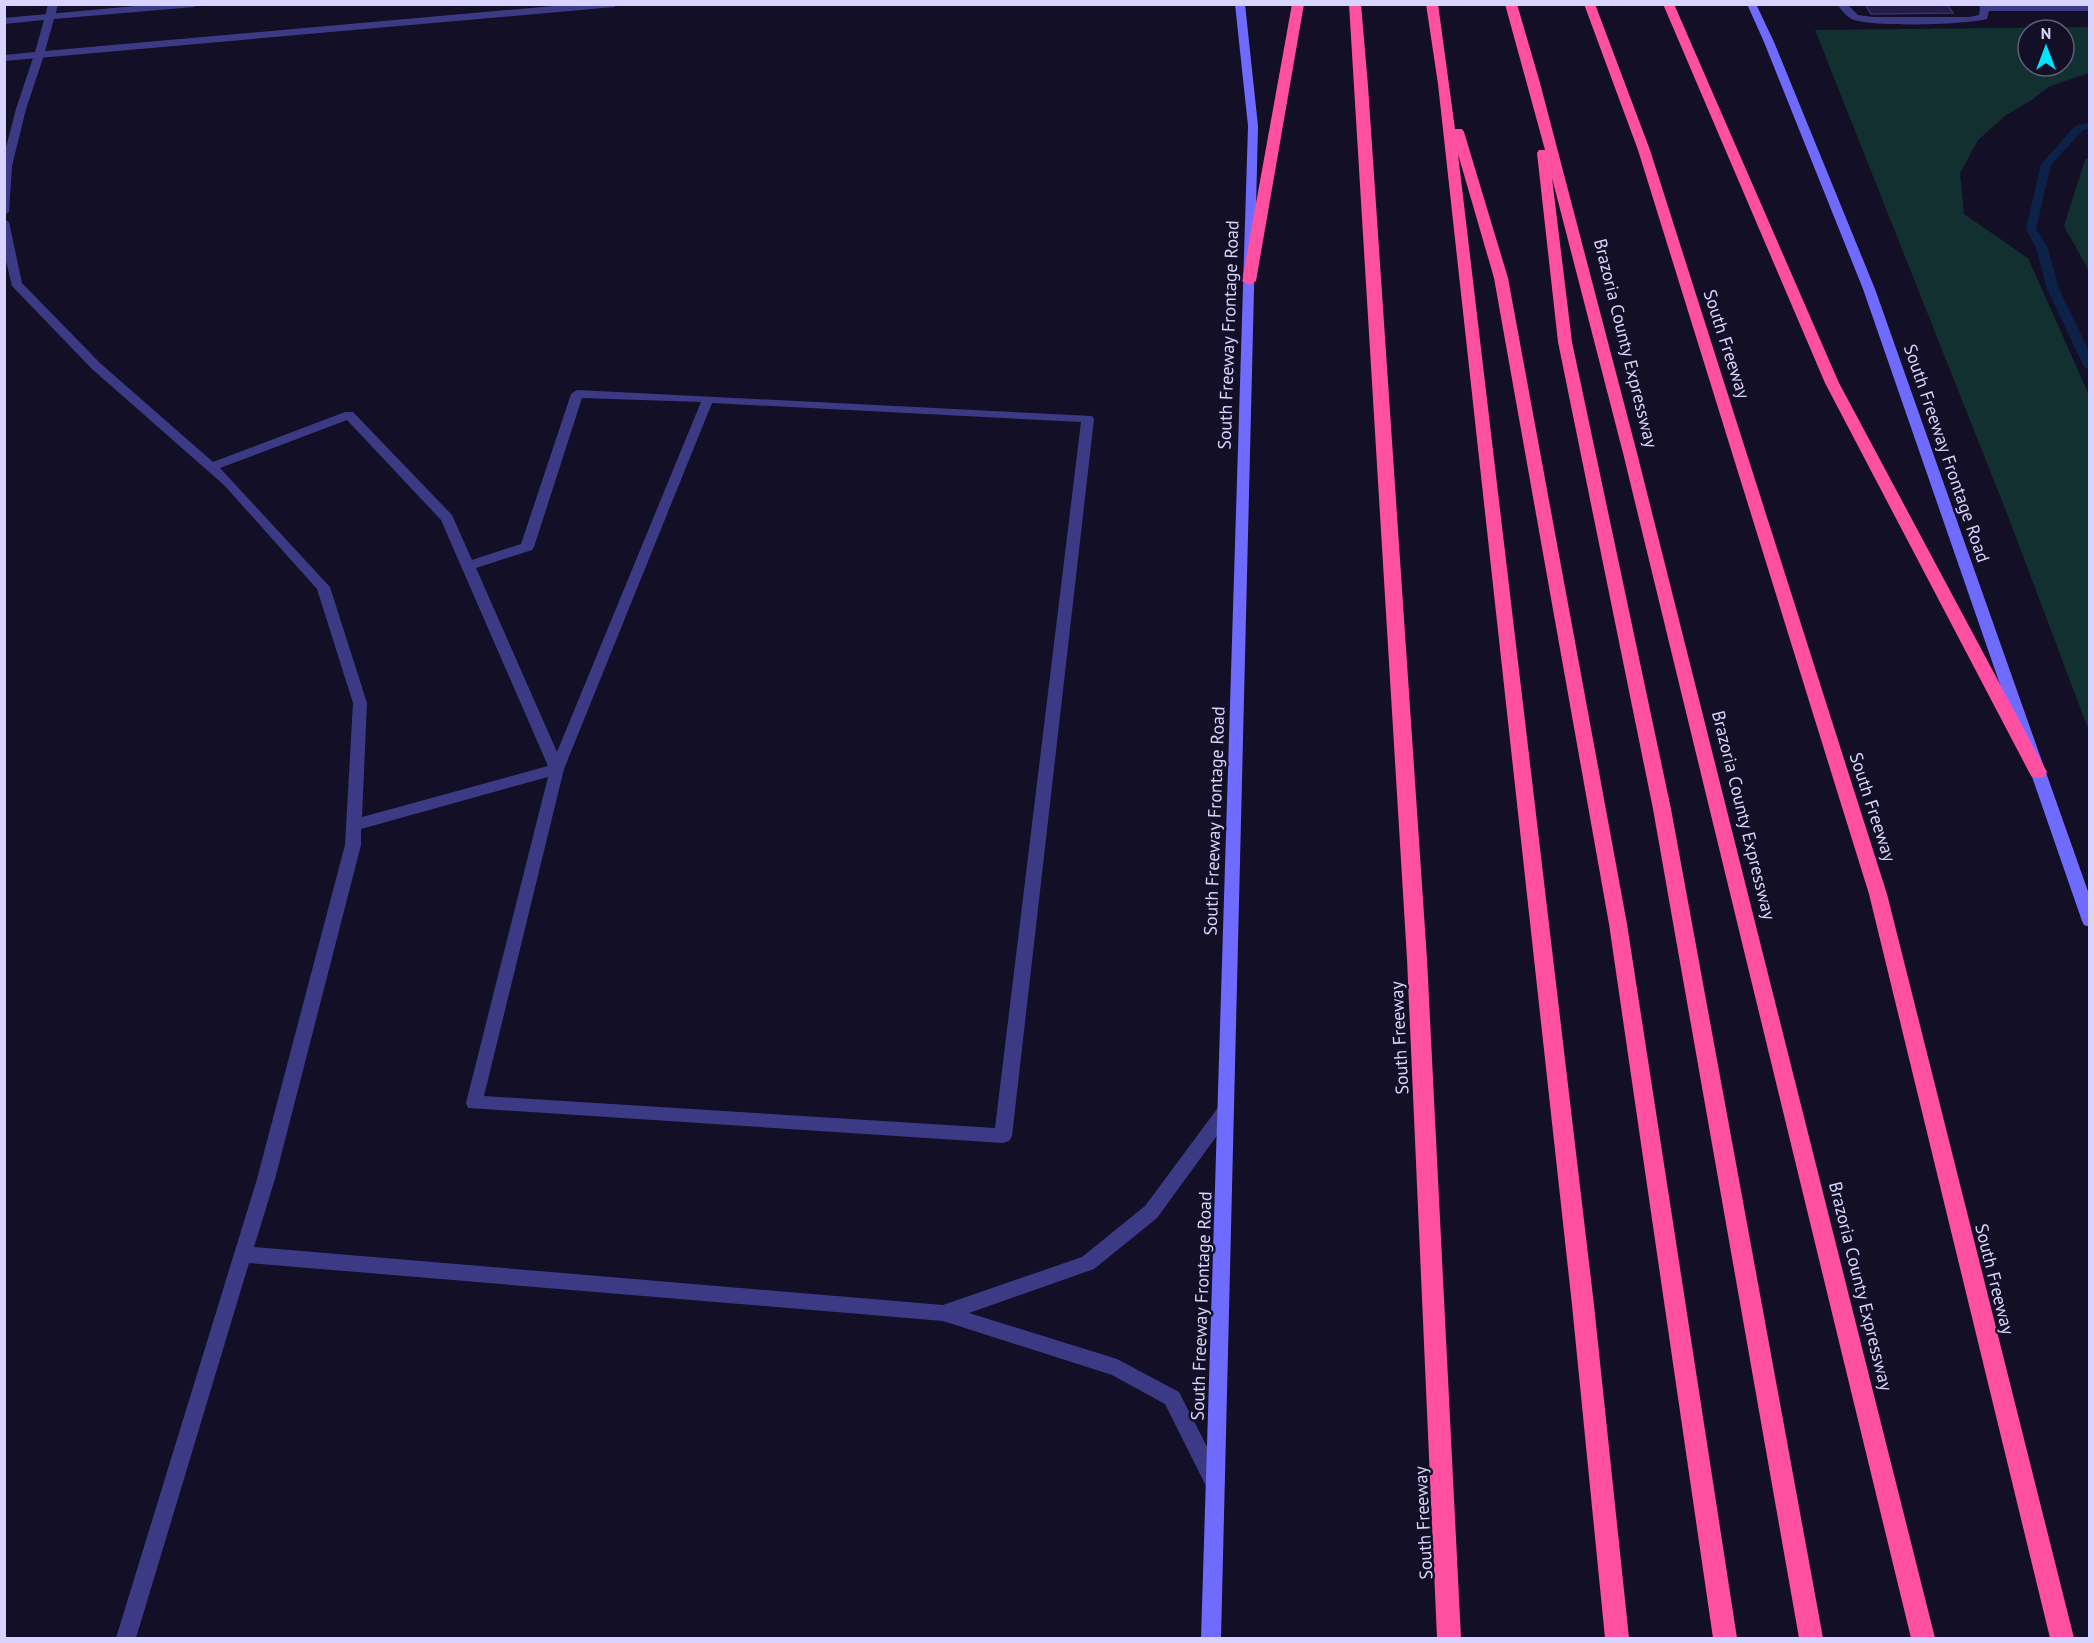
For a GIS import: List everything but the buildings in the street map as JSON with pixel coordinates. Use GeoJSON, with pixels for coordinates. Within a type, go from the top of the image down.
{"type":"FeatureCollection","features":[{"type":"Feature","properties":{"kind":"highway"},"geometry":{"type":"LineString","coordinates":[[1249,281],[1298,4]]}},
{"type":"Feature","properties":{"kind":"highway","name":"South Freeway"},"geometry":{"type":"LineString","coordinates":[[1354,4],[1362,86],[1417,959],[1449,1638]]}},
{"type":"Feature","properties":{"kind":"highway"},"geometry":{"type":"LineString","coordinates":[[1432,4],[1444,84],[1583,1305],[1617,1638]]}},
{"type":"Feature","properties":{"kind":"highway","name":"Brazoria County Expressway"},"geometry":{"type":"LineString","coordinates":[[1511,4],[1534,83],[1630,453],[1923,1638]]}},
{"type":"Feature","properties":{"kind":"highway","name":"South Freeway"},"geometry":{"type":"LineString","coordinates":[[1589,4],[1644,150],[1878,894],[2062,1638]]}},
{"type":"Feature","properties":{"kind":"highway"},"geometry":{"type":"LineString","coordinates":[[1668,4],[1832,383],[2038,772]]}},
{"type":"Feature","properties":{"kind":"highway"},"geometry":{"type":"LineString","coordinates":[[1534,83],[1565,342],[1662,809],[1810,1638]]}},
{"type":"Feature","properties":{"kind":"highway"},"geometry":{"type":"LineString","coordinates":[[1444,84],[1501,278],[1614,900],[1725,1638]]}},
{"type":"Feature","properties":{"kind":"main road","name":"South Freeway Frontage Road"},"geometry":{"type":"LineString","coordinates":[[1211,1638],[1253,126],[1240,4]]}},
{"type":"Feature","properties":{"kind":"main road","name":"South Freeway Frontage Road"},"geometry":{"type":"LineString","coordinates":[[1751,4],[1769,42],[1869,289],[2090,921]]}},
{"type":"Feature","properties":{"kind":"street"},"geometry":{"type":"LineString","coordinates":[[4,212],[7,166],[21,109],[53,4]]}},
{"type":"Feature","properties":{"kind":"street"},"geometry":{"type":"LineString","coordinates":[[4,21],[194,4]]}},
{"type":"Feature","properties":{"kind":"street"},"geometry":{"type":"LineString","coordinates":[[4,58],[614,4]]}},
{"type":"Feature","properties":{"kind":"street"},"geometry":{"type":"LineString","coordinates":[[1841,4],[1855,17],[1873,20],[1969,20],[1984,17],[1983,6],[2090,8]]}},
{"type":"Feature","properties":{"kind":"street"},"geometry":{"type":"LineString","coordinates":[[4,222],[16,284],[96,366],[228,482],[323,588],[360,703],[353,845],[266,1179],[126,1638]]}},
{"type":"Feature","properties":{"kind":"street"},"geometry":{"type":"LineString","coordinates":[[468,566],[527,547],[577,394],[708,399],[1088,419],[1003,1136],[474,1103],[557,769],[708,399]]}},
{"type":"Feature","properties":{"kind":"street"},"geometry":{"type":"LineString","coordinates":[[211,467],[349,415],[447,518],[557,769]]}},
{"type":"Feature","properties":{"kind":"street"},"geometry":{"type":"LineString","coordinates":[[354,825],[557,769]]}},
{"type":"Feature","properties":{"kind":"street"},"geometry":{"type":"LineString","coordinates":[[943,1313],[1088,1263],[1151,1212],[1226,1110]]}},
{"type":"Feature","properties":{"kind":"street"},"geometry":{"type":"LineString","coordinates":[[243,1254],[943,1313],[1117,1368],[1172,1398],[1215,1483]]}},
{"type":"Feature","properties":{"kind":"green space"},"geometry":{"type":"Polygon","coordinates":[[[2076,27],[2089,27],[2089,73],[2076,77],[2076,27]]]}},
{"type":"Feature","properties":{"kind":"green space"},"geometry":{"type":"Polygon","coordinates":[[[2016,28],[2016,78],[2074,78],[2048,87],[2032,100],[2006,115],[1978,140],[1960,173],[1964,214],[2028,258],[2089,395],[2089,731],[2008,516],[1815,30],[2016,28]]]}},
{"type":"Feature","properties":{"kind":"green space"},"geometry":{"type":"Polygon","coordinates":[[[2089,158],[2089,271],[2064,226],[2085,160],[2089,158]]]}},
{"type":"Feature","properties":{"kind":"waterway"},"geometry":{"type":"LineString","coordinates":[[2090,125],[2079,128],[2046,164],[2031,229],[2042,248],[2053,289],[2090,367]]}}]}
